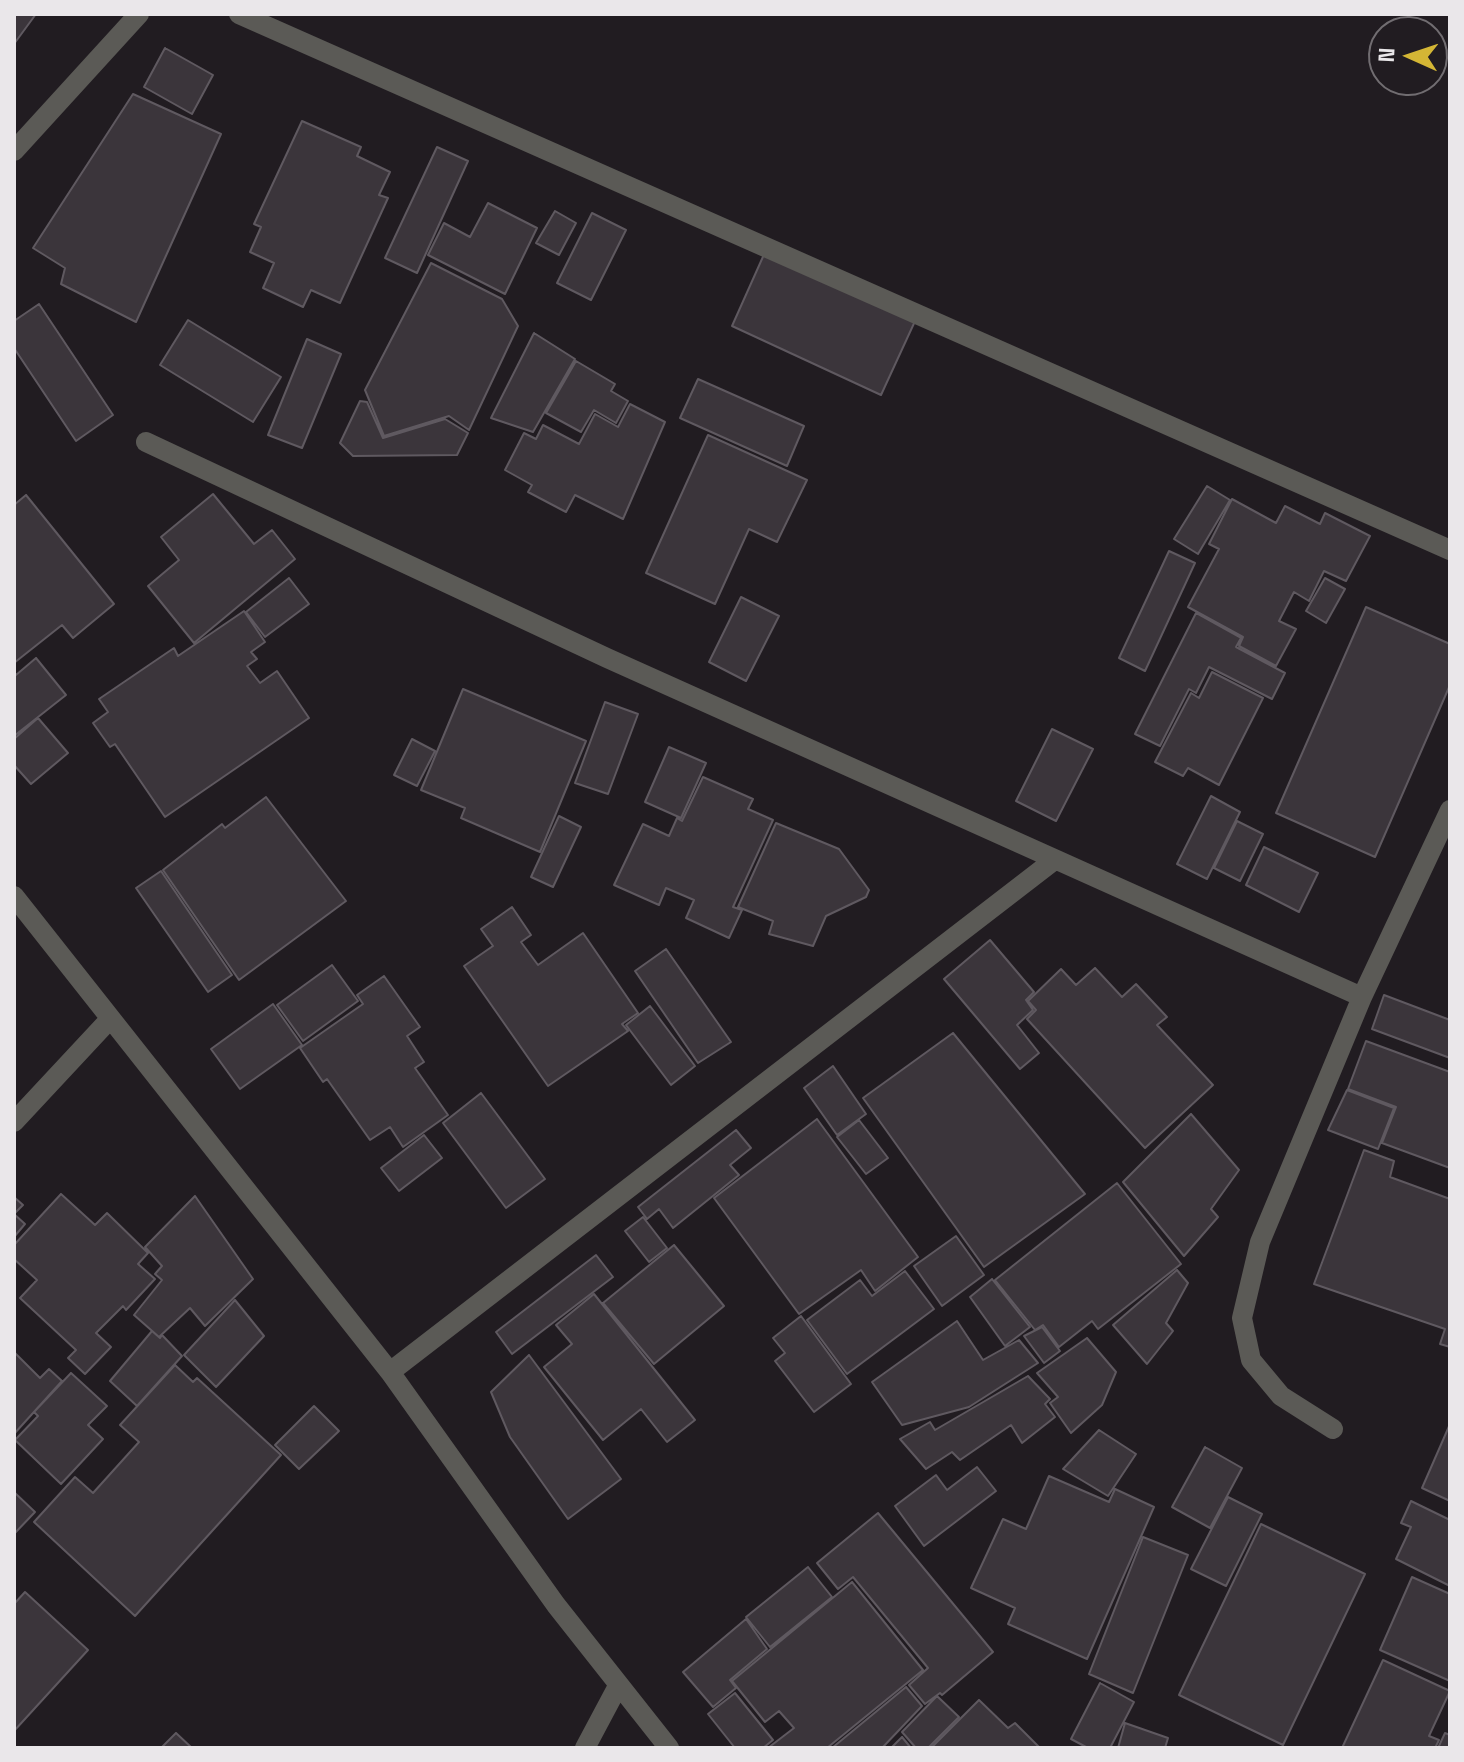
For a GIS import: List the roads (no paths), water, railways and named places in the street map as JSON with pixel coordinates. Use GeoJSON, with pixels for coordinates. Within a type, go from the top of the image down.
{"type":"FeatureCollection","features":[{"type":"Feature","properties":{"kind":"street"},"geometry":{"type":"LineString","coordinates":[[14,151],[139,14]]}},
{"type":"Feature","properties":{"kind":"street"},"geometry":{"type":"LineString","coordinates":[[239,14],[1450,550]]}},
{"type":"Feature","properties":{"kind":"street"},"geometry":{"type":"LineString","coordinates":[[146,442],[1053,861],[1362,997]]}},
{"type":"Feature","properties":{"kind":"street"},"geometry":{"type":"LineString","coordinates":[[1333,1429],[1281,1396],[1251,1360],[1242,1318],[1260,1242],[1362,997],[1450,810]]}},
{"type":"Feature","properties":{"kind":"street"},"geometry":{"type":"LineString","coordinates":[[390,1372],[1053,861]]}},
{"type":"Feature","properties":{"kind":"street"},"geometry":{"type":"LineString","coordinates":[[14,896],[390,1372],[618,1686],[669,1748]]}},
{"type":"Feature","properties":{"kind":"street"},"geometry":{"type":"LineString","coordinates":[[14,1122],[110,1019]]}},
{"type":"Feature","properties":{"kind":"street"},"geometry":{"type":"LineString","coordinates":[[585,1748],[618,1686]]}}]}
